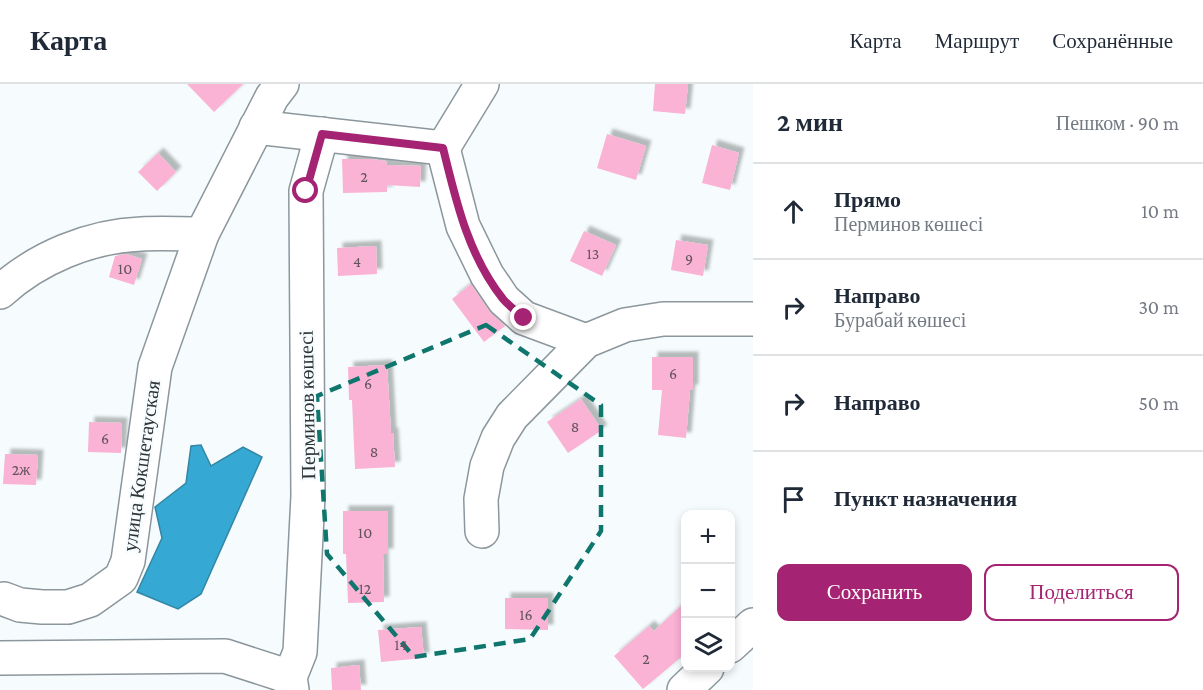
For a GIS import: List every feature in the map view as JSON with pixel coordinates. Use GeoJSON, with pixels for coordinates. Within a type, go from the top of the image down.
{"type":"FeatureCollection","features":[{"type":"Feature","properties":{"kind":"street"},"geometry":{"type":"LineString","coordinates":[[0,292],[16,277],[43,262],[67,250],[91,243],[140,234],[202,234],[272,97],[282,84]]}},
{"type":"Feature","properties":{"kind":"street"},"geometry":{"type":"LineString","coordinates":[[482,84],[443,148],[463,226],[488,275],[504,300],[524,318],[586,341]]}},
{"type":"Feature","properties":{"kind":"street"},"geometry":{"type":"LineString","coordinates":[[256,127],[443,148]]}},
{"type":"Feature","properties":{"kind":"street","name":"Перминов көшесі"},"geometry":{"type":"LineString","coordinates":[[0,658],[225,656],[291,683],[300,652],[308,496],[306,191],[322,134]]}},
{"type":"Feature","properties":{"kind":"street","name":"улица Кокшетауская"},"geometry":{"type":"LineString","coordinates":[[4,599],[20,605],[68,607],[90,600],[122,578],[128,561],[155,367],[202,234]]}},
{"type":"Feature","properties":{"kind":"street"},"geometry":{"type":"LineString","coordinates":[[482,531],[481,499],[488,466],[498,438],[512,416],[586,341],[625,325],[663,319],[753,319]]}},
{"type":"Feature","properties":{"kind":"street"},"geometry":{"type":"LineString","coordinates":[[735,641],[753,625]]}},
{"type":"Feature","properties":{"kind":"street"},"geometry":{"type":"LineString","coordinates":[[684,690],[703,672]]}},
{"type":"Feature","properties":{"kind":"highlighted area"},"geometry":{"type":"Polygon","coordinates":[[[486,325],[601,405],[601,531],[530,639],[414,657],[327,554],[317,396],[486,325]]]}},
{"type":"Feature","properties":{"kind":"water"},"geometry":{"type":"Polygon","coordinates":[[[201,445],[211,466],[243,447],[262,457],[201,594],[178,609],[137,592],[162,538],[155,507],[186,483],[191,446],[201,445]]]}},
{"type":"Feature","properties":{"kind":"building"},"geometry":{"type":"Polygon","coordinates":[[[187,84],[243,84],[214,112],[187,84]]]}},
{"type":"Feature","properties":{"kind":"building"},"geometry":{"type":"Polygon","coordinates":[[[655,84],[688,84],[685,114],[653,111],[655,84]]]}},
{"type":"Feature","properties":{"kind":"building"},"geometry":{"type":"Polygon","coordinates":[[[607,134],[646,146],[636,180],[597,168],[607,134]]]}},
{"type":"Feature","properties":{"kind":"building"},"geometry":{"type":"Polygon","coordinates":[[[712,145],[739,153],[730,190],[702,183],[712,145]]]}},
{"type":"Feature","properties":{"kind":"building"},"geometry":{"type":"Polygon","coordinates":[[[158,153],[176,172],[157,191],[138,172],[158,153]]]}},
{"type":"Feature","properties":{"kind":"building"},"geometry":{"type":"Polygon","coordinates":[[[342,159],[370,159],[386,161],[387,165],[421,166],[420,187],[387,185],[387,192],[343,193],[342,159]]]}},
{"type":"Feature","properties":{"kind":"building"},"geometry":{"type":"Polygon","coordinates":[[[584,231],[616,245],[602,276],[570,261],[584,231]]]}},
{"type":"Feature","properties":{"kind":"building"},"geometry":{"type":"Polygon","coordinates":[[[676,240],[708,245],[703,276],[671,270],[676,240]]]}},
{"type":"Feature","properties":{"kind":"building"},"geometry":{"type":"Polygon","coordinates":[[[376,246],[377,274],[338,276],[337,248],[376,246]]]}},
{"type":"Feature","properties":{"kind":"building"},"geometry":{"type":"Polygon","coordinates":[[[126,254],[142,259],[134,285],[109,277],[115,256],[126,254]]]}},
{"type":"Feature","properties":{"kind":"building"},"geometry":{"type":"Polygon","coordinates":[[[471,284],[489,311],[505,326],[484,342],[452,299],[471,284]]]}},
{"type":"Feature","properties":{"kind":"building"},"geometry":{"type":"Polygon","coordinates":[[[652,357],[693,357],[693,390],[690,390],[686,438],[658,435],[662,390],[652,390],[652,357]]]}},
{"type":"Feature","properties":{"kind":"building"},"geometry":{"type":"Polygon","coordinates":[[[387,365],[395,467],[355,469],[348,367],[387,365]]]}},
{"type":"Feature","properties":{"kind":"building"},"geometry":{"type":"Polygon","coordinates":[[[581,399],[602,430],[568,453],[547,422],[581,399]]]}},
{"type":"Feature","properties":{"kind":"building"},"geometry":{"type":"Polygon","coordinates":[[[89,422],[122,423],[121,453],[88,452],[89,422]]]}},
{"type":"Feature","properties":{"kind":"building"},"geometry":{"type":"Polygon","coordinates":[[[5,454],[38,455],[36,485],[3,484],[5,454]]]}},
{"type":"Feature","properties":{"kind":"building"},"geometry":{"type":"Polygon","coordinates":[[[343,511],[388,511],[388,554],[383,554],[384,602],[348,603],[346,554],[343,554],[343,511]]]}},
{"type":"Feature","properties":{"kind":"building"},"geometry":{"type":"Polygon","coordinates":[[[505,598],[548,598],[548,630],[505,629],[505,598]]]}},
{"type":"Feature","properties":{"kind":"building"},"geometry":{"type":"Polygon","coordinates":[[[681,606],[681,657],[643,689],[614,656],[649,626],[654,631],[681,606]]]}},
{"type":"Feature","properties":{"kind":"building"},"geometry":{"type":"Polygon","coordinates":[[[421,627],[424,658],[381,662],[378,630],[421,627]]]}},
{"type":"Feature","properties":{"kind":"building"},"geometry":{"type":"Polygon","coordinates":[[[359,665],[361,690],[332,690],[331,668],[359,665]]]}},
{"type":"Feature","properties":{"kind":"route"},"geometry":{"type":"LineString","coordinates":[[306,191],[322,134],[443,148],[463,226],[474,250],[504,300],[524,318]]}}]}
